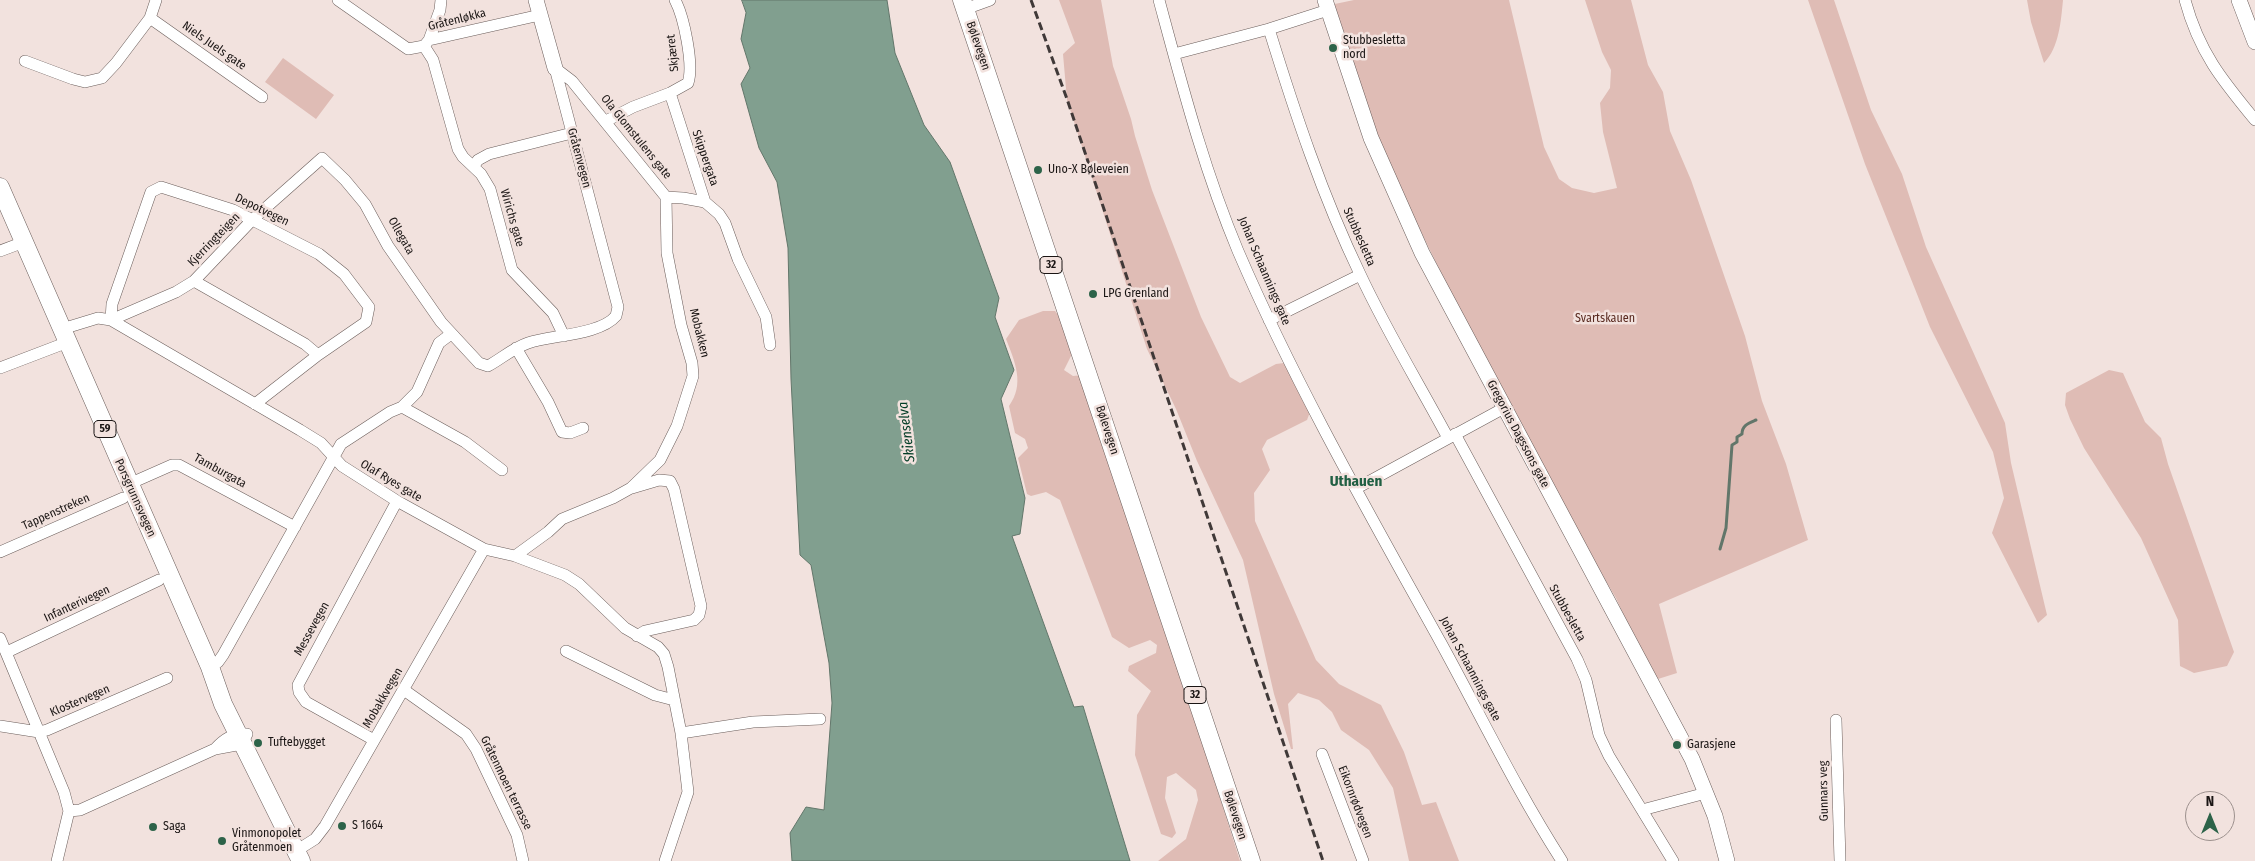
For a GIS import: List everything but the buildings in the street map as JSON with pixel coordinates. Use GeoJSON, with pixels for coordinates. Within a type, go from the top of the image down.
{"type":"FeatureCollection","features":[{"type":"Feature","properties":{"kind":"main road","name":"Bølevegen"},"geometry":{"type":"LineString","coordinates":[[964,4],[1251,861]]}},
{"type":"Feature","properties":{"kind":"main road","name":"Porsgrunnsvegen"},"geometry":{"type":"LineString","coordinates":[[0,187],[65,335],[126,491],[242,737],[300,853],[312,861]]}},
{"type":"Feature","properties":{"kind":"street"},"geometry":{"type":"LineString","coordinates":[[25,61],[73,79],[94,81],[102,78],[116,63],[150,18],[156,0]]}},
{"type":"Feature","properties":{"kind":"street","name":"Gråtenløkka"},"geometry":{"type":"LineString","coordinates":[[338,0],[408,49],[538,8]]}},
{"type":"Feature","properties":{"kind":"street"},"geometry":{"type":"LineString","coordinates":[[426,43],[440,10],[441,0]]}},
{"type":"Feature","properties":{"kind":"street","name":"Skjæret"},"geometry":{"type":"LineString","coordinates":[[670,93],[684,86],[689,79],[684,24],[675,0]]}},
{"type":"Feature","properties":{"kind":"street"},"geometry":{"type":"LineString","coordinates":[[964,4],[990,0]]}},
{"type":"Feature","properties":{"kind":"street","name":"Johan Schaannings gate"},"geometry":{"type":"LineString","coordinates":[[1160,0],[1196,136],[1238,249],[1269,320],[1511,774],[1562,861]]}},
{"type":"Feature","properties":{"kind":"street"},"geometry":{"type":"LineString","coordinates":[[2185,0],[2196,36],[2210,62],[2255,120]]}},
{"type":"Feature","properties":{"kind":"street"},"geometry":{"type":"LineString","coordinates":[[2239,0],[2255,42]]}},
{"type":"Feature","properties":{"kind":"street"},"geometry":{"type":"LineString","coordinates":[[1174,54],[1270,29],[1326,5]]}},
{"type":"Feature","properties":{"kind":"street","name":"Gregorius Dagssons gate"},"geometry":{"type":"LineString","coordinates":[[1326,5],[1371,138],[1396,198],[1440,290],[1656,691],[1706,793],[1715,816],[1727,861]]}},
{"type":"Feature","properties":{"kind":"street","name":"Gråtenvegen"},"geometry":{"type":"LineString","coordinates":[[538,8],[618,307],[616,316],[604,325],[564,336]]}},
{"type":"Feature","properties":{"kind":"street","name":"Niels Juels gate"},"geometry":{"type":"LineString","coordinates":[[150,18],[262,97]]}},
{"type":"Feature","properties":{"kind":"street","name":"Stubbesletta"},"geometry":{"type":"LineString","coordinates":[[1270,29],[1301,133],[1360,275],[1577,659],[1586,680],[1599,735],[1609,756],[1673,861]]}},
{"type":"Feature","properties":{"kind":"street","name":"Wirichs gate"},"geometry":{"type":"LineString","coordinates":[[426,43],[433,60],[458,149],[474,166],[490,189],[512,270],[553,313],[564,336]]}},
{"type":"Feature","properties":{"kind":"street","name":"Ola Glomstulens gate"},"geometry":{"type":"LineString","coordinates":[[555,68],[572,81],[666,197],[705,202]]}},
{"type":"Feature","properties":{"kind":"street"},"geometry":{"type":"LineString","coordinates":[[606,121],[632,107],[670,93]]}},
{"type":"Feature","properties":{"kind":"street","name":"Skippergata"},"geometry":{"type":"LineString","coordinates":[[670,93],[705,202],[725,222],[738,259],[766,317],[770,345]]}},
{"type":"Feature","properties":{"kind":"street"},"geometry":{"type":"LineString","coordinates":[[474,166],[478,160],[489,154],[572,133]]}},
{"type":"Feature","properties":{"kind":"street","name":"Kjerringteigen"},"geometry":{"type":"LineString","coordinates":[[112,320],[176,292],[194,281],[252,220],[322,158]]}},
{"type":"Feature","properties":{"kind":"street","name":"Ollegata"},"geometry":{"type":"LineString","coordinates":[[322,158],[346,180],[365,204],[388,246],[451,334],[484,366],[491,364],[516,348]]}},
{"type":"Feature","properties":{"kind":"street","name":"Depotvegen"},"geometry":{"type":"LineString","coordinates":[[112,320],[111,308],[115,295],[147,199],[156,188],[168,188],[233,210],[318,254],[344,274],[369,307],[366,322],[255,404]]}},
{"type":"Feature","properties":{"kind":"street","name":"Mobakken"},"geometry":{"type":"LineString","coordinates":[[515,556],[548,532],[562,519],[613,498],[631,488],[660,460],[670,444],[693,376],[691,357],[682,325],[667,253],[666,197]]}},
{"type":"Feature","properties":{"kind":"street"},"geometry":{"type":"LineString","coordinates":[[0,251],[24,242]]}},
{"type":"Feature","properties":{"kind":"street"},"geometry":{"type":"LineString","coordinates":[[1269,320],[1360,275]]}},
{"type":"Feature","properties":{"kind":"street"},"geometry":{"type":"LineString","coordinates":[[194,281],[305,344],[318,356]]}},
{"type":"Feature","properties":{"kind":"street"},"geometry":{"type":"LineString","coordinates":[[0,368],[98,318],[112,320]]}},
{"type":"Feature","properties":{"kind":"street","name":"Olaf Ryes gate"},"geometry":{"type":"LineString","coordinates":[[112,320],[300,430],[320,444],[342,466],[397,501],[484,549],[515,556],[572,579],[625,628],[651,642],[664,654],[681,732],[688,792],[665,861]]}},
{"type":"Feature","properties":{"kind":"street"},"geometry":{"type":"LineString","coordinates":[[210,669],[223,655],[341,444],[390,412],[402,407],[417,392],[439,344],[451,334]]}},
{"type":"Feature","properties":{"kind":"street"},"geometry":{"type":"LineString","coordinates":[[564,336],[528,342],[516,348],[548,402],[562,432],[570,433],[583,428]]}},
{"type":"Feature","properties":{"kind":"street"},"geometry":{"type":"LineString","coordinates":[[402,407],[464,442],[502,470]]}},
{"type":"Feature","properties":{"kind":"street"},"geometry":{"type":"LineString","coordinates":[[1357,488],[1504,408]]}},
{"type":"Feature","properties":{"kind":"street","name":"Tamburgata"},"geometry":{"type":"LineString","coordinates":[[126,491],[172,465],[179,465],[295,527]]}},
{"type":"Feature","properties":{"kind":"street","name":"Mobakken"},"geometry":{"type":"LineString","coordinates":[[631,488],[637,488],[659,480],[670,481],[674,489],[701,610],[697,618],[645,631],[637,636]]}},
{"type":"Feature","properties":{"kind":"street","name":"Tappenstreken"},"geometry":{"type":"LineString","coordinates":[[0,552],[126,491]]}},
{"type":"Feature","properties":{"kind":"street","name":"Messevegen"},"geometry":{"type":"LineString","coordinates":[[374,740],[306,702],[299,692],[298,685],[397,501]]}},
{"type":"Feature","properties":{"kind":"street","name":"Mobakkvegen"},"geometry":{"type":"LineString","coordinates":[[300,853],[325,826],[484,549]]}},
{"type":"Feature","properties":{"kind":"street","name":"Infanterivegen"},"geometry":{"type":"LineString","coordinates":[[6,652],[159,580]]}},
{"type":"Feature","properties":{"kind":"street"},"geometry":{"type":"LineString","coordinates":[[0,638],[69,811],[57,861]]}},
{"type":"Feature","properties":{"kind":"street"},"geometry":{"type":"LineString","coordinates":[[566,652],[655,695],[674,700]]}},
{"type":"Feature","properties":{"kind":"street","name":"Klostervegen"},"geometry":{"type":"LineString","coordinates":[[39,732],[167,678]]}},
{"type":"Feature","properties":{"kind":"street","name":"Gråtenmoen terrasse"},"geometry":{"type":"LineString","coordinates":[[404,690],[466,734],[476,749],[517,835],[523,861]]}},
{"type":"Feature","properties":{"kind":"street"},"geometry":{"type":"LineString","coordinates":[[681,732],[753,722],[820,719]]}},
{"type":"Feature","properties":{"kind":"street","name":"Gunnars veg"},"geometry":{"type":"LineString","coordinates":[[1836,720],[1840,861]]}},
{"type":"Feature","properties":{"kind":"street"},"geometry":{"type":"LineString","coordinates":[[0,726],[39,732]]}},
{"type":"Feature","properties":{"kind":"street"},"geometry":{"type":"LineString","coordinates":[[69,811],[80,810],[214,749],[223,740],[242,737]]}},
{"type":"Feature","properties":{"kind":"street","name":"Eikornrødvegen"},"geometry":{"type":"LineString","coordinates":[[1322,754],[1363,861]]}},
{"type":"Feature","properties":{"kind":"street"},"geometry":{"type":"LineString","coordinates":[[1642,810],[1706,793]]}},
{"type":"Feature","properties":{"kind":"green space"},"geometry":{"type":"Polygon","coordinates":[[[1059,0],[1101,0],[1113,66],[1152,190],[1201,317],[1230,377],[1240,383],[1276,364],[1284,363],[1310,412],[1307,420],[1267,440],[1262,449],[1270,470],[1254,493],[1255,521],[1316,660],[1339,684],[1381,705],[1404,752],[1422,805],[1436,802],[1459,861],[1409,861],[1393,788],[1369,750],[1341,730],[1332,712],[1319,700],[1298,693],[1288,704],[1293,749],[1291,749],[1274,694],[1243,560],[1197,461],[1176,409],[1147,349],[1067,100],[1063,54],[1075,43],[1059,0]]]}},
{"type":"Feature","properties":{"kind":"green space","name":"Svartskauen"},"geometry":{"type":"Polygon","coordinates":[[[1354,0],[1509,0],[1544,147],[1559,179],[1572,188],[1594,193],[1617,188],[1603,132],[1600,103],[1610,88],[1611,70],[1602,52],[1585,0],[1631,0],[1648,65],[1663,92],[1670,131],[1691,180],[1745,336],[1762,401],[1786,464],[1808,540],[1659,604],[1677,673],[1658,679],[1640,651],[1616,598],[1579,536],[1478,348],[1375,138],[1330,5],[1354,0]]]}},
{"type":"Feature","properties":{"kind":"green space"},"geometry":{"type":"Polygon","coordinates":[[[1808,0],[1834,0],[1871,110],[1902,174],[1926,247],[2005,423],[2011,463],[2047,615],[2038,623],[1992,533],[2004,498],[1993,452],[1930,327],[1865,164],[1808,0]]]}},
{"type":"Feature","properties":{"kind":"green space"},"geometry":{"type":"Polygon","coordinates":[[[2027,0],[2063,0],[2056,42],[2044,63],[2031,22],[2027,0]]]}},
{"type":"Feature","properties":{"kind":"green space"},"geometry":{"type":"Polygon","coordinates":[[[283,58],[334,95],[316,119],[265,82],[283,58]]]}},
{"type":"Feature","properties":{"kind":"green space"},"geometry":{"type":"Polygon","coordinates":[[[1043,311],[1055,311],[1062,320],[1073,352],[1064,370],[1073,376],[1083,375],[1128,508],[1240,861],[1158,861],[1186,839],[1198,800],[1196,790],[1176,773],[1167,777],[1165,798],[1176,833],[1172,838],[1161,834],[1135,755],[1137,715],[1151,691],[1128,671],[1129,666],[1156,653],[1157,645],[1150,640],[1129,648],[1112,637],[1060,500],[1046,492],[1031,496],[1027,494],[1018,458],[1028,448],[1025,439],[1015,433],[1009,406],[1017,389],[1017,373],[1006,339],[1019,320],[1043,311]]]}},
{"type":"Feature","properties":{"kind":"green space"},"geometry":{"type":"Polygon","coordinates":[[[2109,370],[2123,373],[2145,422],[2161,438],[2168,464],[2234,652],[2227,666],[2194,673],[2180,666],[2178,620],[2141,538],[2084,448],[2070,419],[2065,405],[2066,393],[2109,370]]]}},
{"type":"Feature","properties":{"kind":"water","name":"Skienselva"},"geometry":{"type":"Polygon","coordinates":[[[742,0],[887,0],[895,53],[924,125],[950,162],[999,298],[995,317],[1014,370],[1001,399],[1025,498],[1020,534],[1012,536],[1074,707],[1083,706],[1130,861],[792,861],[790,833],[806,807],[824,810],[832,703],[829,663],[811,565],[800,555],[791,379],[788,248],[777,182],[759,148],[741,84],[750,68],[741,39],[746,13],[742,0]]]}},
{"type":"Feature","properties":{"kind":"waterway"},"geometry":{"type":"LineString","coordinates":[[1720,549],[1726,528],[1732,445],[1737,442],[1737,437],[1742,434],[1745,426],[1756,420]]}},
{"type":"Feature","properties":{"kind":"railway"},"geometry":{"type":"LineString","coordinates":[[1031,0],[1067,99],[1323,861]]}},
{"type":"Feature","properties":{"kind":"place","name":"Stubbesletta nord"},"geometry":{"type":"Point","coordinates":[1333,48]}},
{"type":"Feature","properties":{"kind":"place","name":"Uno-X Bøleveien"},"geometry":{"type":"Point","coordinates":[1038,170]}},
{"type":"Feature","properties":{"kind":"place","name":"LPG Grenland"},"geometry":{"type":"Point","coordinates":[1093,294]}},
{"type":"Feature","properties":{"kind":"place","name":"Tuftebygget"},"geometry":{"type":"Point","coordinates":[258,743]}},
{"type":"Feature","properties":{"kind":"place","name":"Garasjene"},"geometry":{"type":"Point","coordinates":[1677,745]}},
{"type":"Feature","properties":{"kind":"place","name":"S 1664"},"geometry":{"type":"Point","coordinates":[342,826]}},
{"type":"Feature","properties":{"kind":"place","name":"Saga"},"geometry":{"type":"Point","coordinates":[153,827]}},
{"type":"Feature","properties":{"kind":"place","name":"Vinmonopolet Gråtenmoen"},"geometry":{"type":"Point","coordinates":[222,841]}},
{"type":"Feature","properties":{"kind":"district","name":"Uthauen"},"geometry":{"type":"Point","coordinates":[1356,482]}}]}
